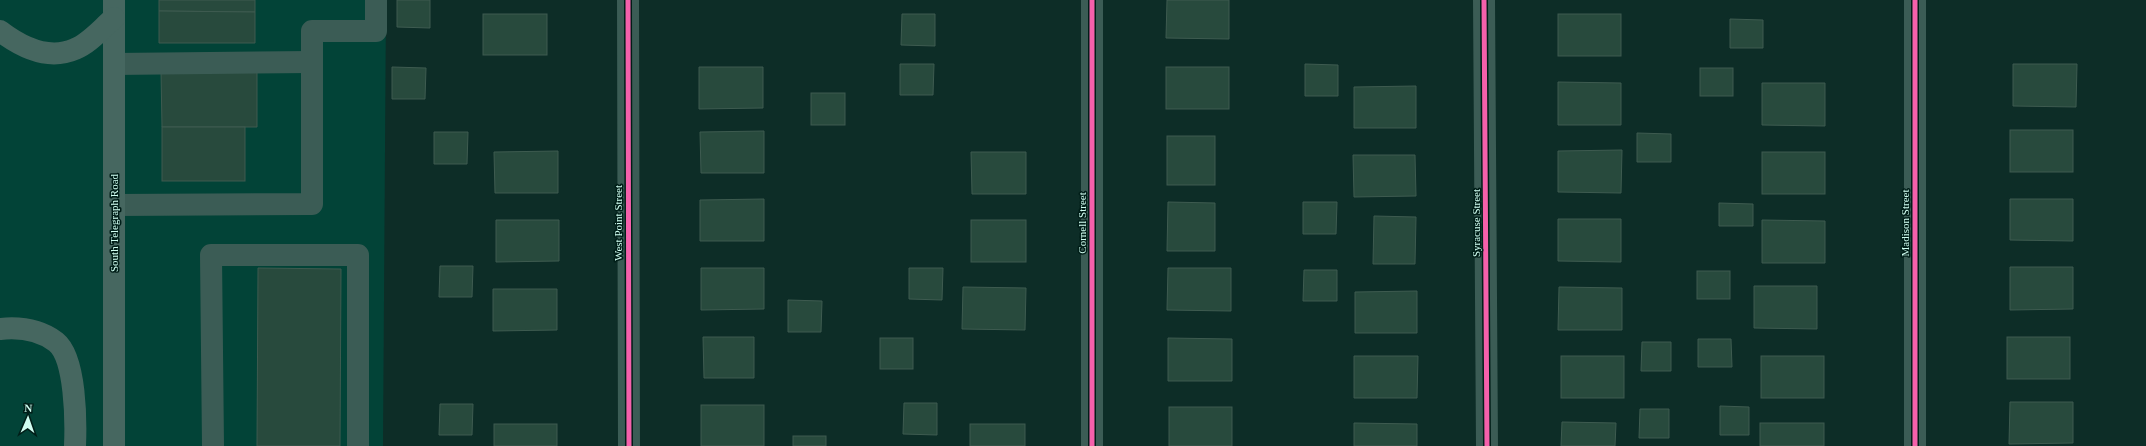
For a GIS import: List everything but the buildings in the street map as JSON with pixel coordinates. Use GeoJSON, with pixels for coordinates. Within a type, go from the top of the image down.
{"type":"FeatureCollection","features":[{"type":"Feature","properties":{"kind":"main road"},"geometry":{"type":"LineString","coordinates":[[0,31],[18,45],[50,55],[75,50],[90,40],[114,9]]}},
{"type":"Feature","properties":{"kind":"main road","name":"South Telegraph Road"},"geometry":{"type":"LineString","coordinates":[[114,9],[114,446]]}},
{"type":"Feature","properties":{"kind":"main road"},"geometry":{"type":"LineString","coordinates":[[0,329],[14,328],[35,332],[57,343],[68,364],[74,387],[75,446]]}},
{"type":"Feature","properties":{"kind":"street"},"geometry":{"type":"LineString","coordinates":[[114,204],[312,204],[312,32],[376,31],[376,0]]}},
{"type":"Feature","properties":{"kind":"street","name":"West Point Street"},"geometry":{"type":"LineString","coordinates":[[628,0],[629,446]]}},
{"type":"Feature","properties":{"kind":"street","name":"Cornell Street"},"geometry":{"type":"LineString","coordinates":[[1092,0],[1092,446]]}},
{"type":"Feature","properties":{"kind":"street","name":"Syracuse Street"},"geometry":{"type":"LineString","coordinates":[[1484,0],[1487,446]]}},
{"type":"Feature","properties":{"kind":"street","name":"Madison Street"},"geometry":{"type":"LineString","coordinates":[[1916,0],[1916,446]]}},
{"type":"Feature","properties":{"kind":"street"},"geometry":{"type":"LineString","coordinates":[[114,64],[312,62]]}},
{"type":"Feature","properties":{"kind":"street"},"geometry":{"type":"LineString","coordinates":[[213,446],[211,255],[358,255],[358,446]]}},
{"type":"Feature","properties":{"kind":"shaded area"},"geometry":{"type":"Polygon","coordinates":[[[0,0],[386,0],[383,446],[0,446],[0,0]]]}},
{"type":"Feature","properties":{"kind":"cycle path"},"geometry":{"type":"LineString","coordinates":[[628,0],[629,446]]}},
{"type":"Feature","properties":{"kind":"cycle path"},"geometry":{"type":"LineString","coordinates":[[1092,0],[1092,446]]}},
{"type":"Feature","properties":{"kind":"cycle path"},"geometry":{"type":"LineString","coordinates":[[1484,0],[1487,446]]}},
{"type":"Feature","properties":{"kind":"cycle path"},"geometry":{"type":"LineString","coordinates":[[1915,0],[1915,446]]}}]}
